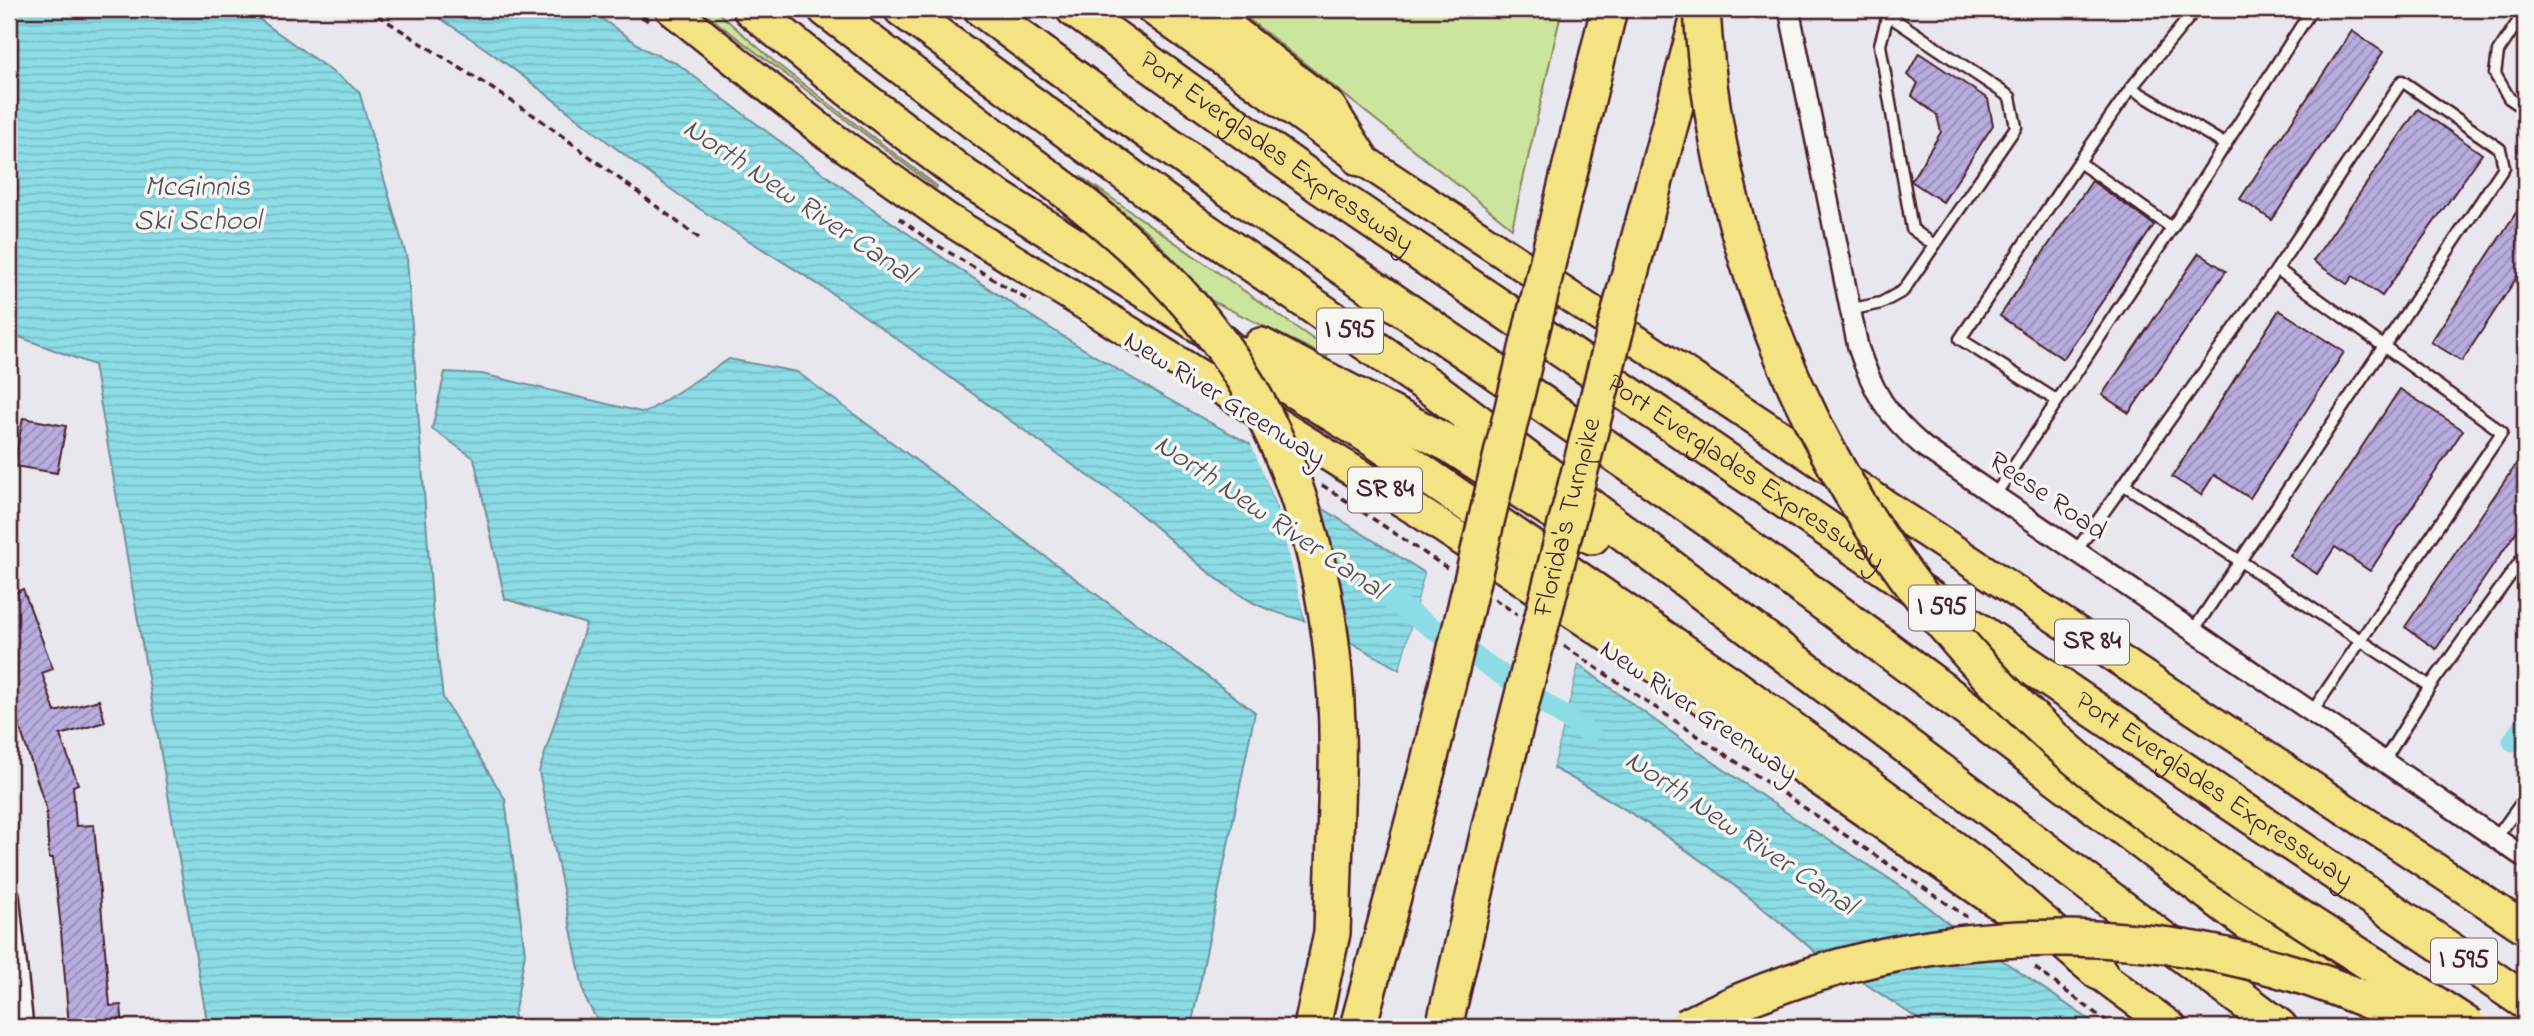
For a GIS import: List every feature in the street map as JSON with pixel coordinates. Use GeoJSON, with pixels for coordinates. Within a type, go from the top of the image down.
{"type":"FeatureCollection","features":[{"type":"Feature","properties":{"kind":"highway"},"geometry":{"type":"LineString","coordinates":[[826,9],[1119,233],[1203,321],[1247,384],[1276,441],[1307,526],[1323,593],[1334,671],[1337,774],[1332,933],[1312,1027]]}},
{"type":"Feature","properties":{"kind":"highway","name":"I 595"},"geometry":{"type":"LineString","coordinates":[[902,9],[1189,220],[1435,390],[2279,1027]]}},
{"type":"Feature","properties":{"kind":"highway"},"geometry":{"type":"LineString","coordinates":[[982,9],[1169,146],[1720,527],[1930,679],[2387,1027]]}},
{"type":"Feature","properties":{"kind":"highway","name":"Port Everglades Expressway"},"geometry":{"type":"LineString","coordinates":[[1074,9],[1333,195],[2525,1001]]}},
{"type":"Feature","properties":{"kind":"highway"},"geometry":{"type":"LineString","coordinates":[[1202,9],[1328,108],[1360,158]]}},
{"type":"Feature","properties":{"kind":"highway"},"geometry":{"type":"LineString","coordinates":[[1358,1027],[1427,769],[1609,9]]}},
{"type":"Feature","properties":{"kind":"highway"},"geometry":{"type":"LineString","coordinates":[[1701,9],[1713,111],[1729,192],[1751,274],[1810,416],[1845,484],[1893,560],[1961,644],[2016,704],[2076,758],[2214,859],[2470,1027]]}},
{"type":"Feature","properties":{"kind":"highway","name":"Florida's Turnpike"},"geometry":{"type":"LineString","coordinates":[[1444,1027],[1493,814],[1625,292],[1701,9]]}},
{"type":"Feature","properties":{"kind":"highway"},"geometry":{"type":"LineString","coordinates":[[757,14],[965,177],[1205,328],[1231,351],[1368,435],[1734,687],[1978,867],[2099,972]]}},
{"type":"Feature","properties":{"kind":"highway"},"geometry":{"type":"LineString","coordinates":[[1205,328],[1238,335],[1260,345],[1419,427],[1793,659]]}},
{"type":"Feature","properties":{"kind":"highway"},"geometry":{"type":"LineString","coordinates":[[1686,1027],[1745,998],[1793,980],[1897,952],[1997,939],[2051,938],[2106,940],[2226,958],[2304,979],[2359,998],[2424,1027]]}},
{"type":"Feature","properties":{"kind":"main road","name":"SR 84"},"geometry":{"type":"LineString","coordinates":[[1152,9],[1360,158],[2525,928]]}},
{"type":"Feature","properties":{"kind":"main road","name":"SR 84"},"geometry":{"type":"LineString","coordinates":[[663,18],[946,218],[1418,511],[1666,674],[2099,972],[2171,1027]]}},
{"type":"Feature","properties":{"kind":"street","name":"Reese Road"},"geometry":{"type":"LineString","coordinates":[[1789,9],[1849,310],[1868,379],[1898,425],[1924,447],[2525,857]]}},
{"type":"Feature","properties":{"kind":"street"},"geometry":{"type":"LineString","coordinates":[[9,895],[23,1027]]}},
{"type":"Feature","properties":{"kind":"lane"},"geometry":{"type":"LineString","coordinates":[[1789,9],[1798,9]]}},
{"type":"Feature","properties":{"kind":"lane"},"geometry":{"type":"LineString","coordinates":[[2056,401],[1960,339],[2131,88],[2196,9]]}},
{"type":"Feature","properties":{"kind":"lane"},"geometry":{"type":"LineString","coordinates":[[1995,495],[2172,228],[2312,9]]}},
{"type":"Feature","properties":{"kind":"lane"},"geometry":{"type":"LineString","coordinates":[[2525,11],[2498,52],[2495,74],[2509,98],[2525,109]]}},
{"type":"Feature","properties":{"kind":"lane"},"geometry":{"type":"LineString","coordinates":[[1849,310],[1881,303],[1903,291],[2016,127],[2010,97],[1884,12],[1880,46],[1912,229],[1934,245]]}},
{"type":"Feature","properties":{"kind":"lane"},"geometry":{"type":"LineString","coordinates":[[2076,551],[2277,269],[2402,81],[2500,149],[2504,167],[2193,631]]}},
{"type":"Feature","properties":{"kind":"lane"},"geometry":{"type":"LineString","coordinates":[[2131,88],[2226,145]]}},
{"type":"Feature","properties":{"kind":"lane"},"geometry":{"type":"LineString","coordinates":[[2079,162],[2172,228]]}},
{"type":"Feature","properties":{"kind":"lane"},"geometry":{"type":"LineString","coordinates":[[2277,269],[2502,432],[2312,712]]}},
{"type":"Feature","properties":{"kind":"lane"},"geometry":{"type":"LineString","coordinates":[[2123,484],[2430,687]]}},
{"type":"Feature","properties":{"kind":"lane"},"geometry":{"type":"LineString","coordinates":[[2384,761],[2430,687],[2521,566],[2525,555]]}},
{"type":"Feature","properties":{"kind":"lane"},"geometry":{"type":"LineString","coordinates":[[2496,838],[2525,798]]}},
{"type":"Feature","properties":{"kind":"path"},"geometry":{"type":"LineString","coordinates":[[369,9],[538,118],[699,239]]}},
{"type":"Feature","properties":{"kind":"path"},"geometry":{"type":"LineString","coordinates":[[633,9],[663,18]]}},
{"type":"Feature","properties":{"kind":"path"},"geometry":{"type":"LineString","coordinates":[[894,214],[927,239],[1031,303]]}},
{"type":"Feature","properties":{"kind":"path","name":"New River Greenway"},"geometry":{"type":"LineString","coordinates":[[1321,484],[1448,569]]}},
{"type":"Feature","properties":{"kind":"path"},"geometry":{"type":"LineString","coordinates":[[1483,592],[1518,615]]}},
{"type":"Feature","properties":{"kind":"path","name":"New River Greenway"},"geometry":{"type":"LineString","coordinates":[[1553,639],[1970,919]]}},
{"type":"Feature","properties":{"kind":"path"},"geometry":{"type":"LineString","coordinates":[[2025,960],[2114,1027]]}},
{"type":"Feature","properties":{"kind":"green space"},"geometry":{"type":"Polygon","coordinates":[[[699,9],[714,9],[777,64],[937,186],[936,188],[699,9]]]}},
{"type":"Feature","properties":{"kind":"green space"},"geometry":{"type":"Polygon","coordinates":[[[1236,9],[1562,9],[1512,228],[1236,9]]]}},
{"type":"Feature","properties":{"kind":"green space"},"geometry":{"type":"Polygon","coordinates":[[[1080,176],[1330,351],[1327,357],[1212,301],[1152,236],[1080,176]]]}},
{"type":"Feature","properties":{"kind":"water","name":"McGinnis Ski School"},"geometry":{"type":"Polygon","coordinates":[[[9,9],[245,9],[359,91],[407,259],[433,615],[443,698],[505,799],[525,953],[512,1027],[208,1027],[94,365],[9,333],[9,9]]]}},
{"type":"Feature","properties":{"kind":"water"},"geometry":{"type":"Polygon","coordinates":[[[424,9],[588,9],[646,50],[678,64],[815,168],[956,267],[1102,360],[1252,445],[1270,487],[1284,531],[1305,621],[1254,603],[1234,591],[1109,490],[840,299],[672,190],[488,51],[424,9]]]}},
{"type":"Feature","properties":{"kind":"water"},"geometry":{"type":"Polygon","coordinates":[[[729,359],[797,372],[1255,712],[1191,1027],[601,1027],[585,998],[539,772],[586,624],[505,599],[474,458],[432,429],[445,372],[482,374],[645,413],[729,359]]]}},
{"type":"Feature","properties":{"kind":"water"},"geometry":{"type":"Polygon","coordinates":[[[1322,508],[1425,573],[1400,670],[1350,642],[1347,615],[1322,508]]]}},
{"type":"Feature","properties":{"kind":"water"},"geometry":{"type":"Polygon","coordinates":[[[1578,664],[1753,790],[1905,889],[1957,931],[1822,958],[1759,905],[1693,855],[1625,809],[1553,768],[1578,664]]]}},
{"type":"Feature","properties":{"kind":"water"},"geometry":{"type":"Polygon","coordinates":[[[1999,958],[2100,1027],[1930,1027],[1861,981],[1930,966],[1999,958]]]}},
{"type":"Feature","properties":{"kind":"pier"},"geometry":{"type":"Polygon","coordinates":[[[1249,440],[1255,443],[1280,503],[1299,573],[1308,620],[1306,624],[1276,504],[1249,440]]]}},
{"type":"Feature","properties":{"kind":"pier"},"geometry":{"type":"Polygon","coordinates":[[[1321,504],[1338,568],[1350,646],[1319,508],[1321,504]]]}},
{"type":"Feature","properties":{"kind":"pier"},"geometry":{"type":"Polygon","coordinates":[[[1426,569],[1428,574],[1403,671],[1399,674],[1426,569]]]}},
{"type":"Feature","properties":{"kind":"pier"},"geometry":{"type":"Polygon","coordinates":[[[1579,660],[1552,771],[1549,767],[1575,663],[1579,660]]]}},
{"type":"Feature","properties":{"kind":"building"},"geometry":{"type":"Polygon","coordinates":[[[2352,31],[2383,52],[2272,220],[2240,199],[2352,31]]]}},
{"type":"Feature","properties":{"kind":"building"},"geometry":{"type":"Polygon","coordinates":[[[1919,53],[1988,99],[1993,125],[1943,202],[1911,181],[1941,132],[1937,115],[1912,96],[1918,83],[1907,75],[1919,53]]]}},
{"type":"Feature","properties":{"kind":"building"},"geometry":{"type":"Polygon","coordinates":[[[2418,109],[2482,154],[2382,296],[2353,276],[2347,284],[2313,261],[2418,109]]]}},
{"type":"Feature","properties":{"kind":"building"},"geometry":{"type":"Polygon","coordinates":[[[2092,181],[2154,225],[2063,359],[2000,316],[2092,181]]]}},
{"type":"Feature","properties":{"kind":"building"},"geometry":{"type":"Polygon","coordinates":[[[2525,199],[2525,265],[2462,361],[2431,342],[2525,199]]]}},
{"type":"Feature","properties":{"kind":"building"},"geometry":{"type":"Polygon","coordinates":[[[2199,253],[2226,271],[2129,413],[2102,395],[2199,253]]]}},
{"type":"Feature","properties":{"kind":"building"},"geometry":{"type":"Polygon","coordinates":[[[2279,310],[2344,352],[2250,498],[2214,475],[2201,495],[2172,477],[2279,310]]]}},
{"type":"Feature","properties":{"kind":"building"},"geometry":{"type":"Polygon","coordinates":[[[2400,389],[2463,430],[2370,571],[2335,547],[2317,574],[2290,556],[2400,389]]]}},
{"type":"Feature","properties":{"kind":"building"},"geometry":{"type":"Polygon","coordinates":[[[23,418],[66,426],[57,473],[14,466],[23,418]]]}},
{"type":"Feature","properties":{"kind":"building"},"geometry":{"type":"Polygon","coordinates":[[[2525,451],[2525,519],[2436,649],[2405,627],[2525,451]]]}},
{"type":"Feature","properties":{"kind":"building"},"geometry":{"type":"Polygon","coordinates":[[[23,589],[53,669],[42,673],[55,712],[99,700],[105,722],[60,735],[78,784],[73,786],[76,826],[94,825],[110,1006],[121,1005],[123,1027],[69,1026],[60,919],[53,858],[49,858],[46,808],[9,694],[9,596],[23,589]]]}},
{"type":"Feature","properties":{"kind":"waterway","name":"North New River Canal"},"geometry":{"type":"LineString","coordinates":[[1262,513],[1360,579]]}},
{"type":"Feature","properties":{"kind":"waterway","name":"North New River Canal"},"geometry":{"type":"LineString","coordinates":[[1392,601],[1589,733]]}},
{"type":"Feature","properties":{"kind":"waterway"},"geometry":{"type":"LineString","coordinates":[[2513,741],[2525,724]]}}]}
